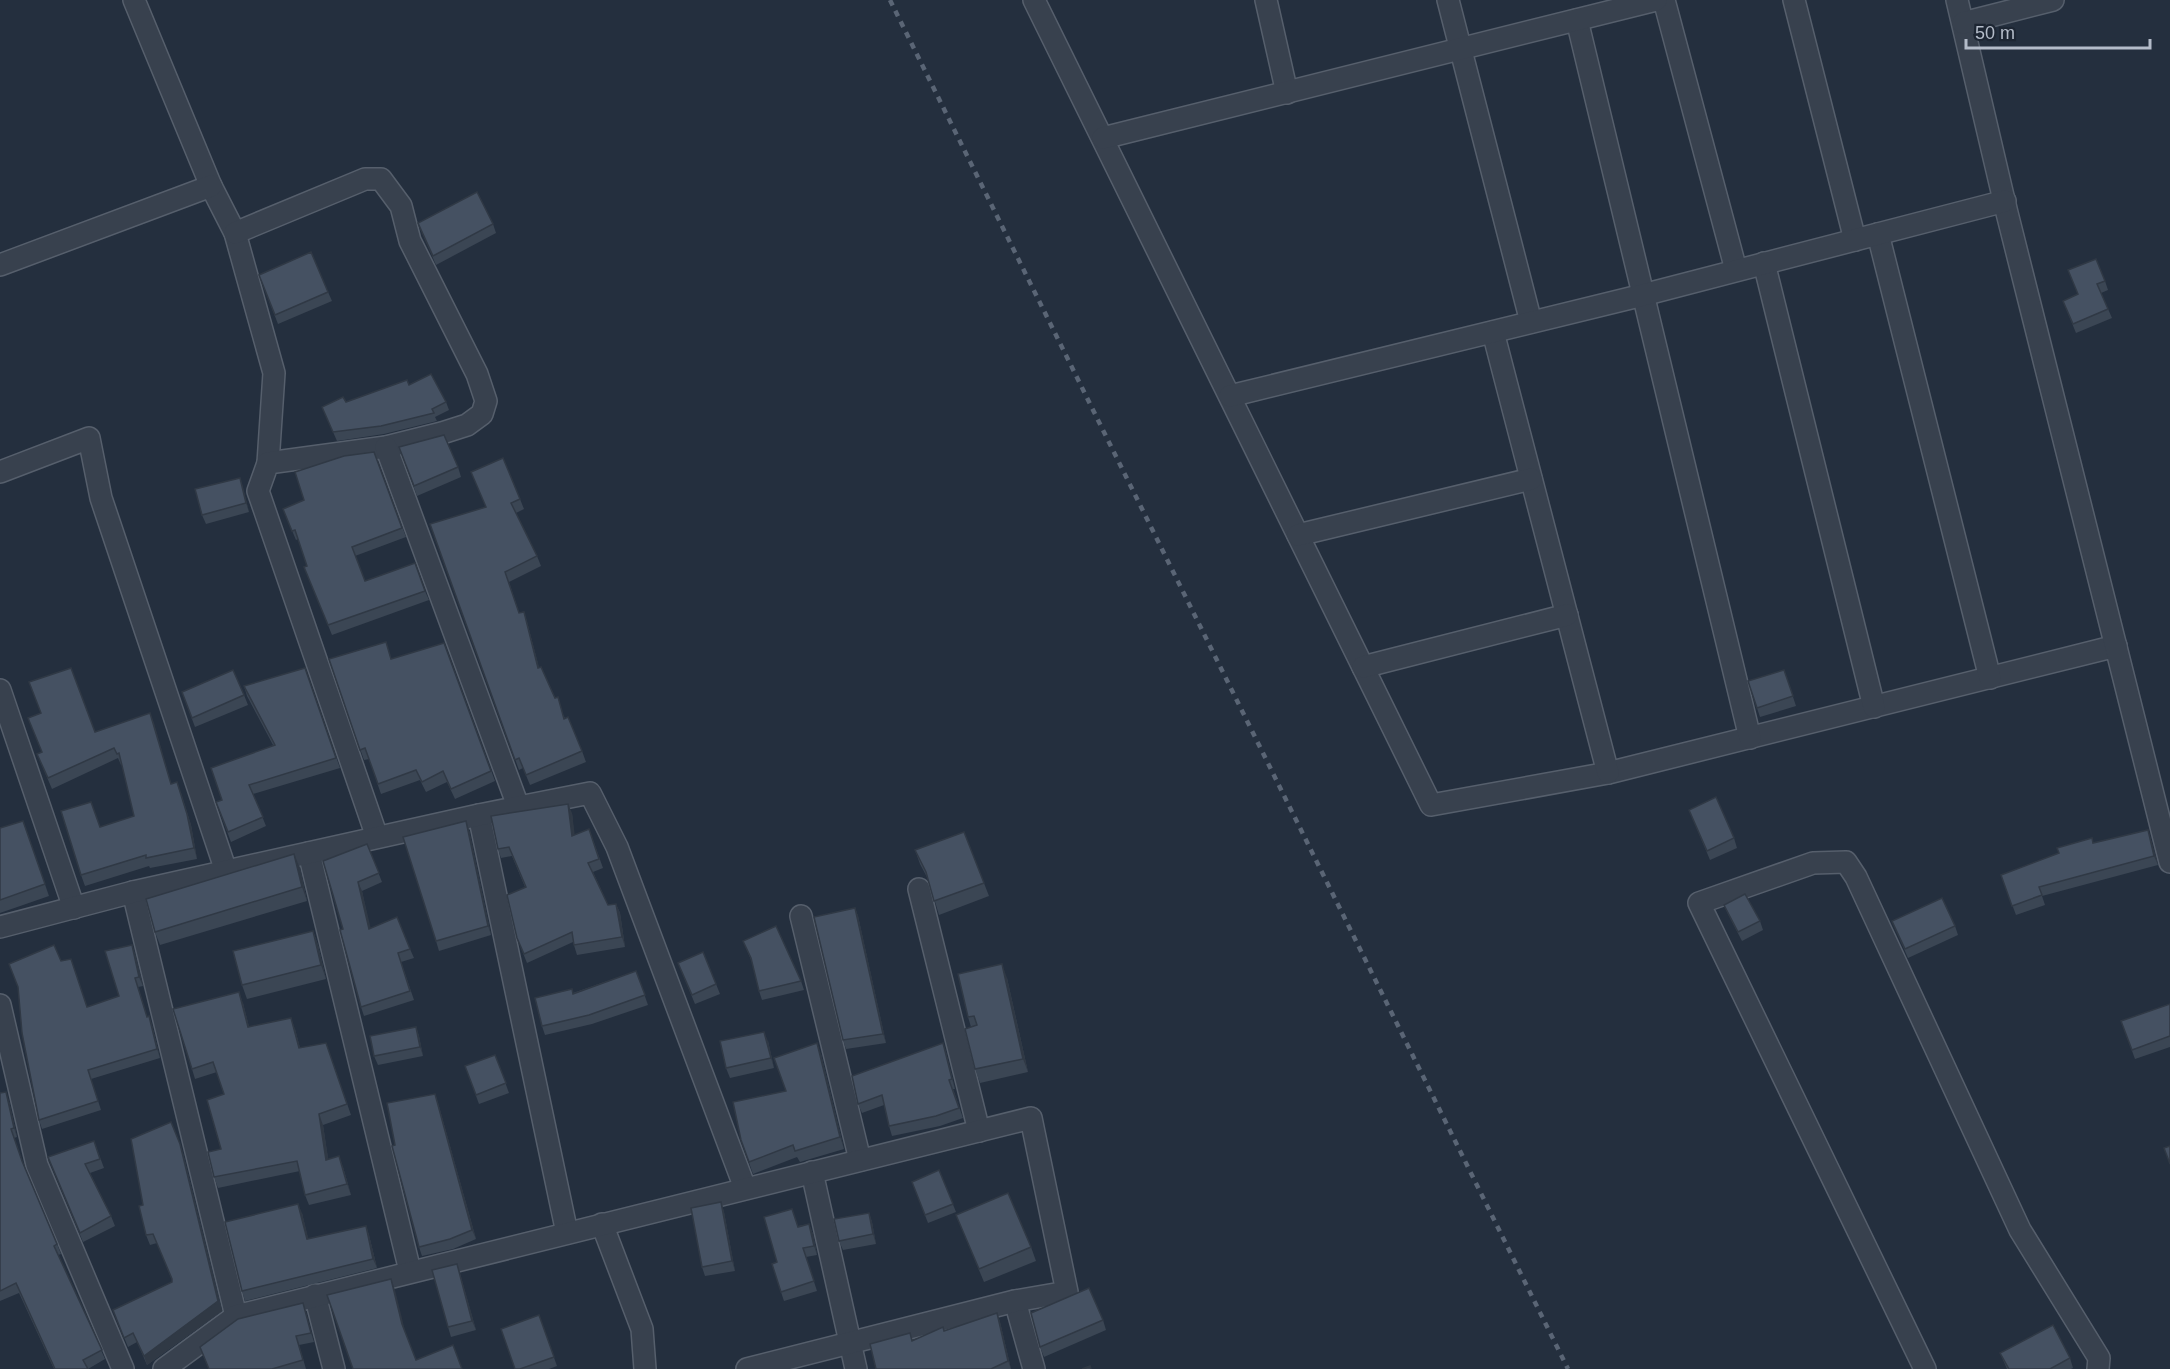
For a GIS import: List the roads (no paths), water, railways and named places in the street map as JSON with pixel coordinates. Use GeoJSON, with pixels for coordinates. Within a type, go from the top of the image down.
{"type":"FeatureCollection","features":[{"type":"Feature","properties":{"kind":"street"},"geometry":{"type":"LineString","coordinates":[[134,0],[211,186],[235,233],[274,372],[268,463],[258,491],[378,837]]}},
{"type":"Feature","properties":{"kind":"street"},"geometry":{"type":"LineString","coordinates":[[1034,0],[1431,805],[1608,773],[2116,646]]}},
{"type":"Feature","properties":{"kind":"street"},"geometry":{"type":"LineString","coordinates":[[1266,0],[1287,93]]}},
{"type":"Feature","properties":{"kind":"street"},"geometry":{"type":"LineString","coordinates":[[1448,0],[1531,322]]}},
{"type":"Feature","properties":{"kind":"street"},"geometry":{"type":"LineString","coordinates":[[1103,138],[1656,0]]}},
{"type":"Feature","properties":{"kind":"street"},"geometry":{"type":"LineString","coordinates":[[1664,0],[1737,270]]}},
{"type":"Feature","properties":{"kind":"street"},"geometry":{"type":"LineString","coordinates":[[1794,0],[1855,240]]}},
{"type":"Feature","properties":{"kind":"street"},"geometry":{"type":"LineString","coordinates":[[1957,0],[2170,862]]}},
{"type":"Feature","properties":{"kind":"street"},"geometry":{"type":"LineString","coordinates":[[1963,23],[2053,0]]}},
{"type":"Feature","properties":{"kind":"street"},"geometry":{"type":"LineString","coordinates":[[1577,20],[1750,738]]}},
{"type":"Feature","properties":{"kind":"street"},"geometry":{"type":"LineString","coordinates":[[235,233],[365,179],[381,179],[401,206],[410,241],[477,374],[486,401],[482,414],[467,425],[386,447],[268,463]]}},
{"type":"Feature","properties":{"kind":"street"},"geometry":{"type":"LineString","coordinates":[[0,265],[211,186]]}},
{"type":"Feature","properties":{"kind":"street"},"geometry":{"type":"LineString","coordinates":[[1230,396],[1643,295],[2005,201]]}},
{"type":"Feature","properties":{"kind":"street"},"geometry":{"type":"LineString","coordinates":[[1878,234],[1990,678]]}},
{"type":"Feature","properties":{"kind":"street"},"geometry":{"type":"LineString","coordinates":[[1764,263],[1874,707]]}},
{"type":"Feature","properties":{"kind":"street"},"geometry":{"type":"LineString","coordinates":[[1493,332],[1608,773]]}},
{"type":"Feature","properties":{"kind":"street"},"geometry":{"type":"LineString","coordinates":[[0,472],[89,438],[100,498],[226,871]]}},
{"type":"Feature","properties":{"kind":"street"},"geometry":{"type":"LineString","coordinates":[[386,447],[518,806]]}},
{"type":"Feature","properties":{"kind":"street"},"geometry":{"type":"LineString","coordinates":[[1298,535],[1531,479]]}},
{"type":"Feature","properties":{"kind":"street"},"geometry":{"type":"LineString","coordinates":[[1363,667],[1567,615]]}},
{"type":"Feature","properties":{"kind":"street"},"geometry":{"type":"LineString","coordinates":[[0,690],[74,908]]}},
{"type":"Feature","properties":{"kind":"street"},"geometry":{"type":"LineString","coordinates":[[0,927],[133,892],[226,871],[479,814],[590,794],[617,847],[745,1188]]}},
{"type":"Feature","properties":{"kind":"street"},"geometry":{"type":"LineString","coordinates":[[479,814],[567,1233]]}},
{"type":"Feature","properties":{"kind":"street"},"geometry":{"type":"LineString","coordinates":[[309,853],[410,1271]]}},
{"type":"Feature","properties":{"kind":"street"},"geometry":{"type":"LineString","coordinates":[[1925,1369],[1699,903],[1813,863],[1846,862],[1856,877],[2020,1230],[2099,1358],[2098,1369]]}},
{"type":"Feature","properties":{"kind":"street"},"geometry":{"type":"LineString","coordinates":[[920,889],[979,1131]]}},
{"type":"Feature","properties":{"kind":"street"},"geometry":{"type":"LineString","coordinates":[[133,892],[236,1316]]}},
{"type":"Feature","properties":{"kind":"street"},"geometry":{"type":"LineString","coordinates":[[801,916],[860,1161]]}},
{"type":"Feature","properties":{"kind":"street"},"geometry":{"type":"LineString","coordinates":[[0,1005],[37,1165],[123,1369]]}},
{"type":"Feature","properties":{"kind":"street"},"geometry":{"type":"LineString","coordinates":[[164,1369],[236,1316],[1031,1118],[1067,1292],[1015,1301],[747,1369]]}},
{"type":"Feature","properties":{"kind":"street"},"geometry":{"type":"LineString","coordinates":[[812,1172],[856,1369]]}},
{"type":"Feature","properties":{"kind":"street"},"geometry":{"type":"LineString","coordinates":[[602,1224],[642,1329],[645,1369]]}},
{"type":"Feature","properties":{"kind":"street"},"geometry":{"type":"LineString","coordinates":[[315,1295],[334,1369]]}},
{"type":"Feature","properties":{"kind":"street"},"geometry":{"type":"LineString","coordinates":[[1015,1301],[1034,1369]]}},
{"type":"Feature","properties":{"kind":"railway"},"geometry":{"type":"LineString","coordinates":[[890,0],[1568,1369]]}}]}
